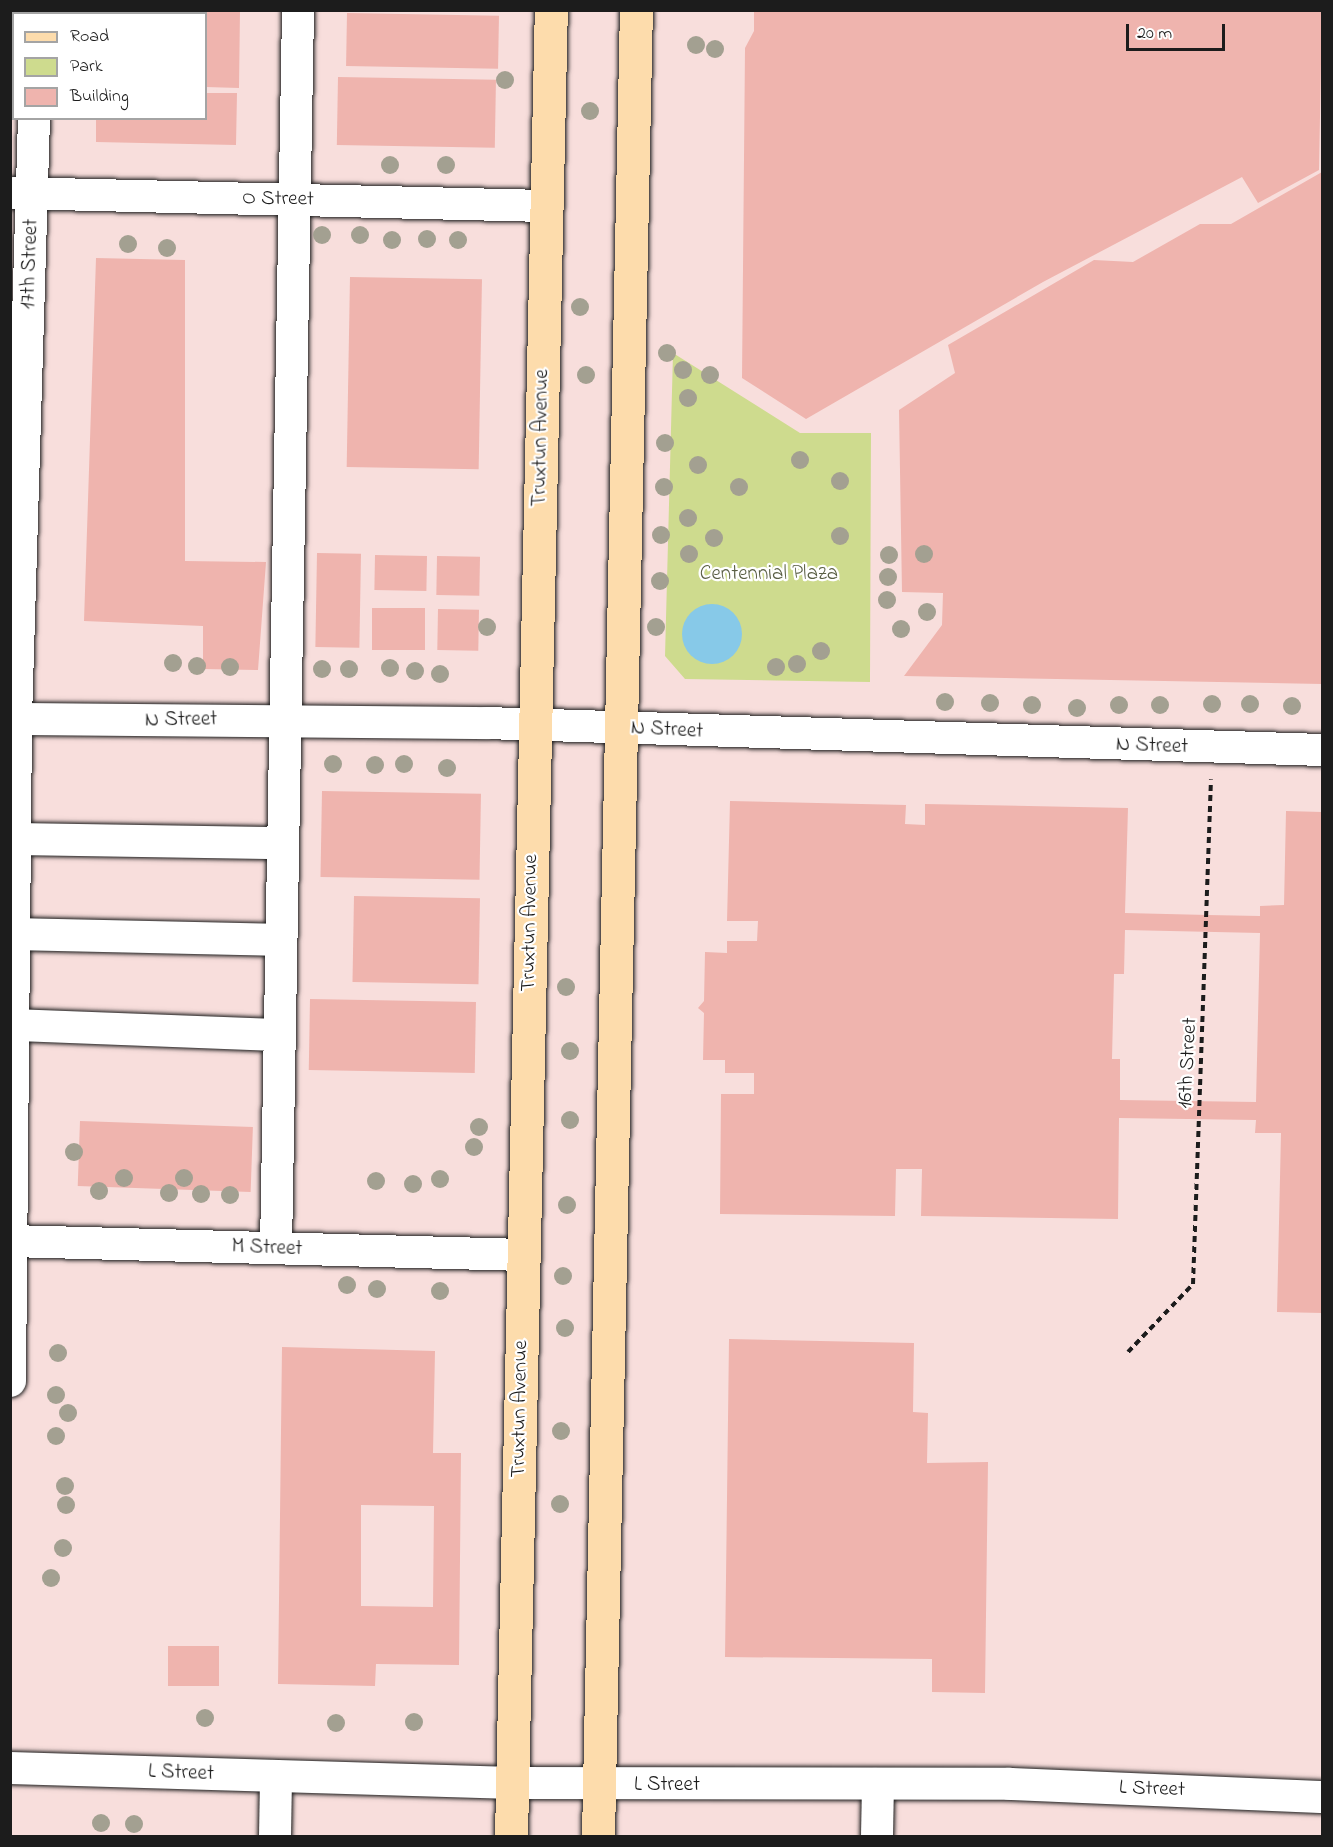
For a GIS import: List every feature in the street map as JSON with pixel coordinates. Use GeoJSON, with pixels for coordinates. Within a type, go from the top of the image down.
{"type":"FeatureCollection","features":[{"type":"Feature","properties":{"kind":"main road","name":"Truxtun Avenue"},"geometry":{"type":"LineString","coordinates":[[511,1836],[551,10]]}},
{"type":"Feature","properties":{"kind":"main road"},"geometry":{"type":"LineString","coordinates":[[598,1836],[618,728],[636,10]]}},
{"type":"Feature","properties":{"kind":"street"},"geometry":{"type":"LineString","coordinates":[[276,1248],[298,10]]}},
{"type":"Feature","properties":{"kind":"street","name":"17th Street"},"geometry":{"type":"LineString","coordinates":[[10,1381],[17,934],[13,718],[21,194],[34,120]]}},
{"type":"Feature","properties":{"kind":"street","name":"O Street"},"geometry":{"type":"LineString","coordinates":[[21,194],[546,206]]}},
{"type":"Feature","properties":{"kind":"street","name":"N Street"},"geometry":{"type":"LineString","coordinates":[[13,718],[286,719],[535,724],[1323,750]]}},
{"type":"Feature","properties":{"kind":"street"},"geometry":{"type":"LineString","coordinates":[[16,839],[283,843]]}},
{"type":"Feature","properties":{"kind":"street"},"geometry":{"type":"LineString","coordinates":[[17,934],[281,940]]}},
{"type":"Feature","properties":{"kind":"street"},"geometry":{"type":"LineString","coordinates":[[15,1025],[279,1035]]}},
{"type":"Feature","properties":{"kind":"street","name":"M Street"},"geometry":{"type":"LineString","coordinates":[[12,1241],[524,1255]]}},
{"type":"Feature","properties":{"kind":"street","name":"L Street"},"geometry":{"type":"LineString","coordinates":[[10,1768],[512,1784],[1010,1784],[1323,1797]]}},
{"type":"Feature","properties":{"kind":"street"},"geometry":{"type":"LineString","coordinates":[[275,1836],[276,1776]]}},
{"type":"Feature","properties":{"kind":"street"},"geometry":{"type":"LineString","coordinates":[[877,1836],[878,1784]]}},
{"type":"Feature","properties":{"kind":"path","name":"16th Street"},"geometry":{"type":"LineString","coordinates":[[1128,1352],[1193,1284],[1211,748]]}},
{"type":"Feature","properties":{"kind":"shaded area"},"geometry":{"type":"Polygon","coordinates":[[[11,11],[1322,11],[1322,1836],[11,1836],[11,11]]]}},
{"type":"Feature","properties":{"kind":"green space","name":"Centennial Plaza"},"geometry":{"type":"Polygon","coordinates":[[[673,353],[800,433],[871,433],[870,682],[685,679],[665,656],[673,353]]]}},
{"type":"Feature","properties":{"kind":"water"},"geometry":{"type":"Polygon","coordinates":[[[712,604],[733,613],[742,634],[733,655],[712,664],[691,655],[682,634],[691,613],[712,604]]]}},
{"type":"Feature","properties":{"kind":"building"},"geometry":{"type":"Polygon","coordinates":[[[171,10],[240,10],[239,88],[207,87],[207,12],[171,10]]]}},
{"type":"Feature","properties":{"kind":"building"},"geometry":{"type":"Polygon","coordinates":[[[754,10],[1322,10],[1319,170],[1258,203],[1242,177],[1043,282],[806,419],[742,378],[745,48],[754,31],[754,10]]]}},
{"type":"Feature","properties":{"kind":"building"},"geometry":{"type":"Polygon","coordinates":[[[347,13],[499,16],[498,69],[346,66],[347,13]]]}},
{"type":"Feature","properties":{"kind":"building"},"geometry":{"type":"Polygon","coordinates":[[[338,77],[496,80],[495,148],[337,145],[338,77]]]}},
{"type":"Feature","properties":{"kind":"building"},"geometry":{"type":"Polygon","coordinates":[[[207,93],[237,93],[236,145],[96,142],[96,120],[207,120],[207,93]]]}},
{"type":"Feature","properties":{"kind":"building"},"geometry":{"type":"Polygon","coordinates":[[[1322,172],[1322,684],[904,676],[942,625],[943,593],[902,592],[899,410],[955,373],[948,345],[1094,260],[1133,262],[1200,224],[1231,224],[1322,172]]]}},
{"type":"Feature","properties":{"kind":"building"},"geometry":{"type":"Polygon","coordinates":[[[96,258],[185,260],[185,561],[266,562],[258,670],[203,669],[203,626],[84,621],[96,258]]]}},
{"type":"Feature","properties":{"kind":"building"},"geometry":{"type":"Polygon","coordinates":[[[350,277],[482,279],[479,469],[347,467],[350,277]]]}},
{"type":"Feature","properties":{"kind":"building"},"geometry":{"type":"Polygon","coordinates":[[[317,553],[361,554],[359,648],[315,647],[317,553]]]}},
{"type":"Feature","properties":{"kind":"building"},"geometry":{"type":"Polygon","coordinates":[[[375,555],[427,556],[426,591],[374,590],[375,555]]]}},
{"type":"Feature","properties":{"kind":"building"},"geometry":{"type":"Polygon","coordinates":[[[437,556],[480,557],[479,596],[436,595],[437,556]]]}},
{"type":"Feature","properties":{"kind":"building"},"geometry":{"type":"Polygon","coordinates":[[[372,608],[425,608],[425,650],[372,650],[372,608]]]}},
{"type":"Feature","properties":{"kind":"building"},"geometry":{"type":"Polygon","coordinates":[[[438,609],[479,610],[478,651],[437,650],[438,609]]]}},
{"type":"Feature","properties":{"kind":"building"},"geometry":{"type":"Polygon","coordinates":[[[322,791],[481,794],[479,880],[320,877],[322,791]]]}},
{"type":"Feature","properties":{"kind":"building"},"geometry":{"type":"Polygon","coordinates":[[[730,801],[906,805],[905,824],[925,825],[925,804],[1128,808],[1125,913],[1260,916],[1260,906],[1284,905],[1286,811],[1322,812],[1322,1313],[1277,1312],[1281,1133],[1255,1133],[1256,1120],[1119,1118],[1118,1219],[921,1216],[922,1169],[896,1169],[895,1216],[720,1214],[721,1094],[754,1094],[754,1073],[725,1073],[725,1060],[703,1060],[704,1013],[698,1008],[704,1001],[705,952],[727,953],[727,941],[757,941],[758,921],[727,921],[730,801]],[[1125,930],[1124,974],[1114,974],[1112,1059],[1120,1059],[1120,1100],[1256,1102],[1260,933],[1125,930]]]}},
{"type":"Feature","properties":{"kind":"building"},"geometry":{"type":"Polygon","coordinates":[[[354,896],[480,898],[478,984],[352,982],[354,896]]]}},
{"type":"Feature","properties":{"kind":"building"},"geometry":{"type":"Polygon","coordinates":[[[310,999],[476,1002],[475,1073],[309,1070],[310,999]]]}},
{"type":"Feature","properties":{"kind":"building"},"geometry":{"type":"Polygon","coordinates":[[[80,1121],[253,1127],[251,1192],[78,1186],[80,1121]]]}},
{"type":"Feature","properties":{"kind":"building"},"geometry":{"type":"Polygon","coordinates":[[[729,1339],[914,1343],[913,1412],[928,1413],[927,1463],[988,1462],[985,1693],[932,1692],[932,1659],[725,1657],[729,1339]]]}},
{"type":"Feature","properties":{"kind":"building"},"geometry":{"type":"Polygon","coordinates":[[[282,1347],[435,1351],[433,1453],[461,1453],[459,1665],[376,1664],[375,1686],[278,1684],[282,1347]],[[361,1505],[361,1606],[433,1607],[434,1506],[361,1505]]]}},
{"type":"Feature","properties":{"kind":"building"},"geometry":{"type":"Polygon","coordinates":[[[168,1646],[219,1646],[219,1686],[168,1686],[168,1646]]]}}]}
